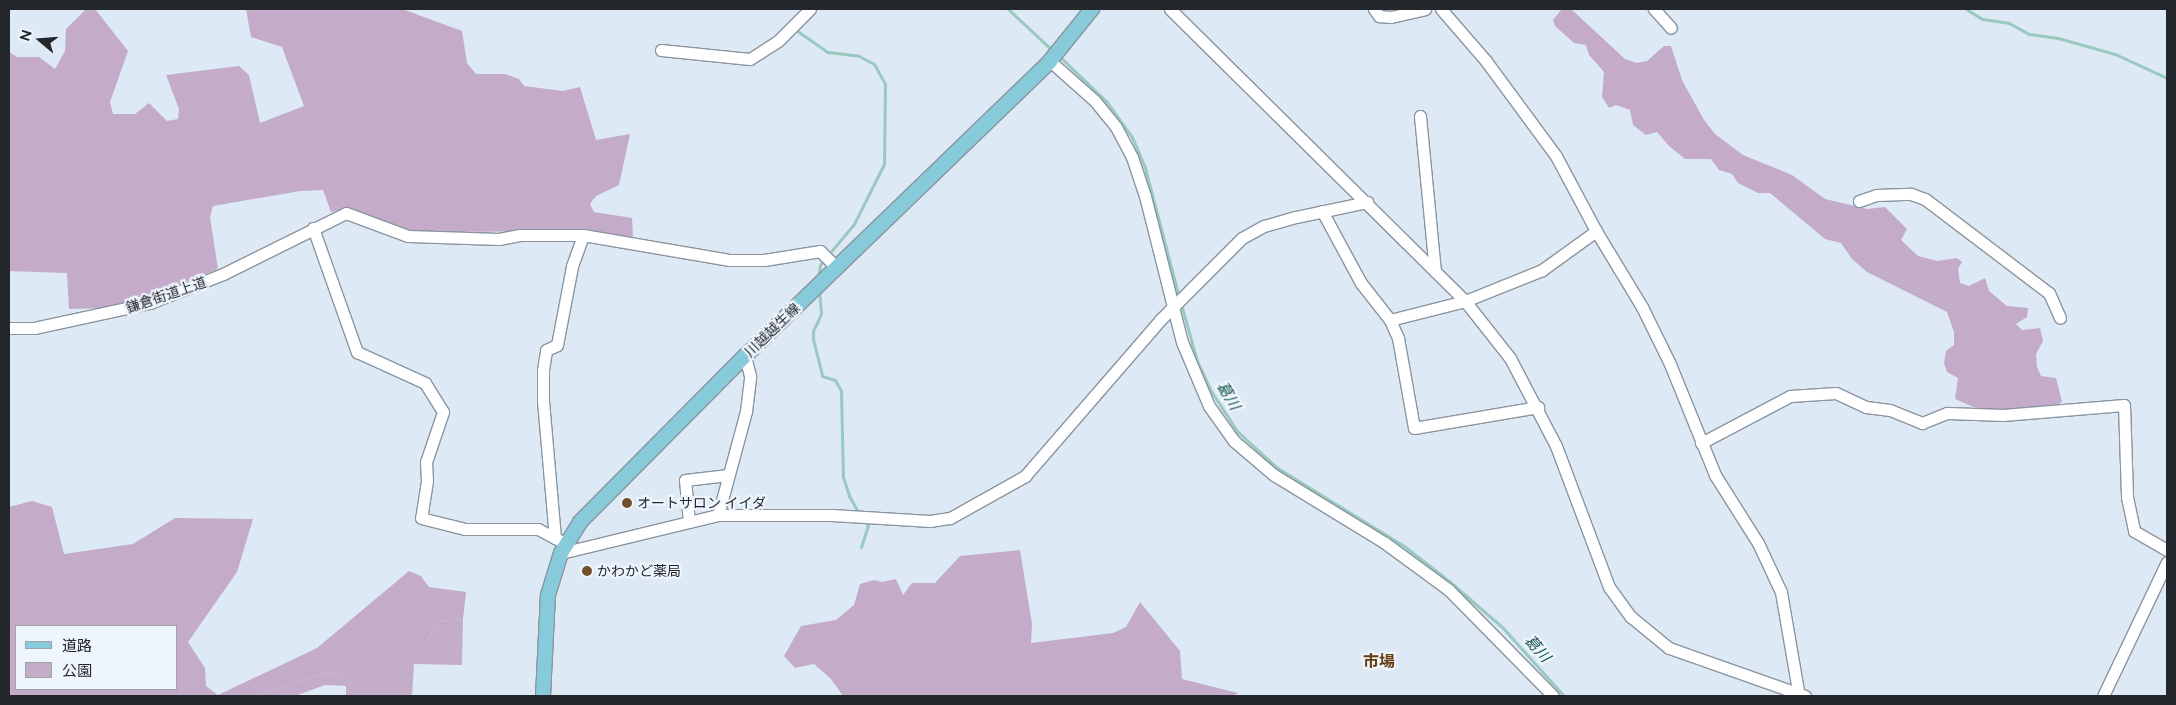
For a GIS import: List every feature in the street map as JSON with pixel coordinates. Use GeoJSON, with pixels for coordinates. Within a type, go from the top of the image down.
{"type":"FeatureCollection","features":[{"type":"Feature","properties":{"kind":"main road","name":"川越越生線"},"geometry":{"type":"LineString","coordinates":[[543,696],[548,595],[560,545],[601,498],[1054,57],[1089,11]]}},
{"type":"Feature","properties":{"kind":"street"},"geometry":{"type":"LineString","coordinates":[[660,50],[750,59],[778,42],[810,9]]}},
{"type":"Feature","properties":{"kind":"street"},"geometry":{"type":"LineString","coordinates":[[1170,9],[1465,301],[1510,358],[1538,406],[1556,446],[1609,587],[1631,618],[1669,648],[1801,696]]}},
{"type":"Feature","properties":{"kind":"street"},"geometry":{"type":"LineString","coordinates":[[1374,9],[1379,16],[1391,17],[1425,9]]}},
{"type":"Feature","properties":{"kind":"street"},"geometry":{"type":"LineString","coordinates":[[1441,9],[1486,61],[1556,156],[1596,231],[1642,307],[1670,364],[1715,475],[1758,543],[1781,592],[1801,696]]}},
{"type":"Feature","properties":{"kind":"street"},"geometry":{"type":"LineString","coordinates":[[1654,9],[1671,28]]}},
{"type":"Feature","properties":{"kind":"street"},"geometry":{"type":"LineString","coordinates":[[1054,57],[1116,127],[1132,157],[1145,196],[1172,308],[1209,406],[1234,441],[1274,475],[1385,543],[1449,590],[1553,696]]}},
{"type":"Feature","properties":{"kind":"street"},"geometry":{"type":"LineString","coordinates":[[1420,116],[1435,271]]}},
{"type":"Feature","properties":{"kind":"street"},"geometry":{"type":"LineString","coordinates":[[1859,201],[1876,195],[1896,194],[1911,194],[1924,199],[2049,293],[2060,318]]}},
{"type":"Feature","properties":{"kind":"street"},"geometry":{"type":"LineString","coordinates":[[313,228],[357,352],[425,383],[443,412],[426,462],[427,481],[421,518],[465,528],[538,529],[560,545],[718,515],[832,515],[930,521],[950,518],[1025,476],[1172,308],[1242,238],[1264,226],[1367,202]]}},
{"type":"Feature","properties":{"kind":"street"},"geometry":{"type":"LineString","coordinates":[[1322,211],[1361,283],[1390,320],[1398,338],[1414,428],[1538,406]]}},
{"type":"Feature","properties":{"kind":"street","name":"鎌倉街道上道"},"geometry":{"type":"LineString","coordinates":[[9,328],[34,328],[150,303],[223,274],[346,213],[397,233],[418,237],[499,239],[520,235],[583,234],[730,260],[764,260],[820,251],[837,268]]}},
{"type":"Feature","properties":{"kind":"street"},"geometry":{"type":"LineString","coordinates":[[1390,320],[1465,301],[1542,270],[1596,231]]}},
{"type":"Feature","properties":{"kind":"street"},"geometry":{"type":"LineString","coordinates":[[560,545],[543,401],[544,370],[546,350],[557,345],[572,266],[583,234]]}},
{"type":"Feature","properties":{"kind":"street"},"geometry":{"type":"LineString","coordinates":[[718,515],[749,397],[750,376],[745,356]]}},
{"type":"Feature","properties":{"kind":"street"},"geometry":{"type":"LineString","coordinates":[[1701,443],[1790,396],[1836,393],[1866,408],[1890,410],[1922,423],[1947,413],[2004,415],[2124,405],[2127,497],[2134,530],[2167,550]]}},
{"type":"Feature","properties":{"kind":"street"},"geometry":{"type":"LineString","coordinates":[[689,522],[685,480],[728,475]]}},
{"type":"Feature","properties":{"kind":"street"},"geometry":{"type":"LineString","coordinates":[[2104,696],[2167,562]]}},
{"type":"Feature","properties":{"kind":"green space"},"geometry":{"type":"Polygon","coordinates":[[[463,619],[462,665],[414,664],[438,621],[463,619]]]}},
{"type":"Feature","properties":{"kind":"green space"},"geometry":{"type":"Polygon","coordinates":[[[414,664],[412,696],[346,696],[346,686],[325,685],[295,696],[252,696],[327,672],[340,674],[355,685],[414,664]]]}},
{"type":"Feature","properties":{"kind":"shaded area"},"geometry":{"type":"Polygon","coordinates":[[[86,9],[95,9],[128,51],[110,102],[113,114],[135,114],[149,103],[167,121],[178,119],[179,109],[166,75],[239,66],[249,75],[260,123],[304,106],[282,47],[251,37],[246,9],[402,9],[462,31],[467,63],[476,74],[505,74],[519,79],[524,86],[563,91],[580,87],[596,140],[630,134],[619,185],[596,196],[590,204],[594,212],[632,218],[633,238],[582,231],[445,232],[407,230],[347,208],[331,212],[323,190],[300,191],[213,206],[210,217],[218,269],[143,299],[105,308],[69,309],[67,273],[9,271],[9,52],[17,57],[39,57],[55,69],[65,51],[66,29],[86,9]]]}},
{"type":"Feature","properties":{"kind":"shaded area"},"geometry":{"type":"Polygon","coordinates":[[[1562,9],[1571,9],[1625,59],[1637,63],[1647,61],[1664,46],[1671,46],[1682,80],[1704,120],[1715,134],[1743,155],[1792,175],[1825,199],[1867,209],[1885,207],[1907,229],[1901,240],[1918,256],[1937,261],[1957,258],[1962,262],[1958,269],[1960,283],[1969,286],[1985,278],[1989,291],[2007,306],[2028,308],[2027,317],[2016,324],[2022,330],[2040,328],[2043,341],[2036,354],[2037,367],[2041,376],[2056,378],[2062,402],[2055,407],[2032,409],[1978,409],[1955,399],[1958,378],[1947,372],[1944,363],[1946,351],[1954,345],[1954,332],[1947,312],[1867,272],[1852,259],[1841,243],[1825,239],[1770,193],[1758,193],[1738,183],[1732,174],[1719,170],[1711,159],[1685,159],[1669,146],[1657,132],[1646,135],[1633,125],[1630,110],[1616,105],[1609,108],[1602,97],[1604,72],[1589,55],[1586,45],[1574,43],[1555,26],[1553,20],[1562,9]]]}},
{"type":"Feature","properties":{"kind":"shaded area"},"geometry":{"type":"Polygon","coordinates":[[[32,501],[52,507],[64,554],[133,544],[175,518],[253,519],[237,572],[188,642],[205,668],[206,686],[218,695],[317,648],[409,571],[421,576],[429,587],[466,592],[463,619],[438,621],[414,664],[374,684],[355,685],[340,674],[327,672],[252,696],[9,696],[9,507],[32,501]]]}},
{"type":"Feature","properties":{"kind":"shaded area"},"geometry":{"type":"Polygon","coordinates":[[[1020,550],[1032,624],[1031,643],[1113,633],[1126,627],[1140,602],[1180,651],[1182,679],[1238,693],[1234,696],[843,696],[831,679],[814,664],[795,668],[784,656],[801,626],[836,620],[854,605],[860,584],[874,580],[882,582],[896,579],[903,595],[912,583],[935,583],[960,556],[1020,550]]]}},
{"type":"Feature","properties":{"kind":"waterway","name":"葛川"},"geometry":{"type":"LineString","coordinates":[[1008,9],[1053,51]]}},
{"type":"Feature","properties":{"kind":"waterway"},"geometry":{"type":"LineString","coordinates":[[1966,9],[1982,19],[2009,23],[2029,34],[2058,38],[2115,54],[2167,78]]}},
{"type":"Feature","properties":{"kind":"waterway"},"geometry":{"type":"LineString","coordinates":[[796,30],[828,52],[859,56],[874,64],[885,84],[884,164],[854,224],[829,254]]}},
{"type":"Feature","properties":{"kind":"waterway","name":"葛川"},"geometry":{"type":"LineString","coordinates":[[1058,55],[1107,102],[1132,137],[1145,168],[1179,298]]}},
{"type":"Feature","properties":{"kind":"waterway"},"geometry":{"type":"LineString","coordinates":[[818,278],[820,265],[825,259]]}},
{"type":"Feature","properties":{"kind":"waterway"},"geometry":{"type":"LineString","coordinates":[[819,290],[821,314],[813,331],[813,339],[822,376],[835,380],[841,391],[843,477],[849,496],[859,513]]}},
{"type":"Feature","properties":{"kind":"waterway","name":"葛川"},"geometry":{"type":"LineString","coordinates":[[1181,304],[1197,361],[1211,391],[1237,431],[1276,467],[1404,546],[1449,581],[1503,628],[1564,696]]}},
{"type":"Feature","properties":{"kind":"waterway"},"geometry":{"type":"LineString","coordinates":[[861,547],[868,526],[864,520]]}},
{"type":"Feature","properties":{"kind":"place","name":"オートサロン イイダ"},"geometry":{"type":"Point","coordinates":[627,503]}},
{"type":"Feature","properties":{"kind":"place","name":"かわかど薬局"},"geometry":{"type":"Point","coordinates":[587,571]}},
{"type":"Feature","properties":{"kind":"district","name":"市場"},"geometry":{"type":"Point","coordinates":[1379,662]}}]}
